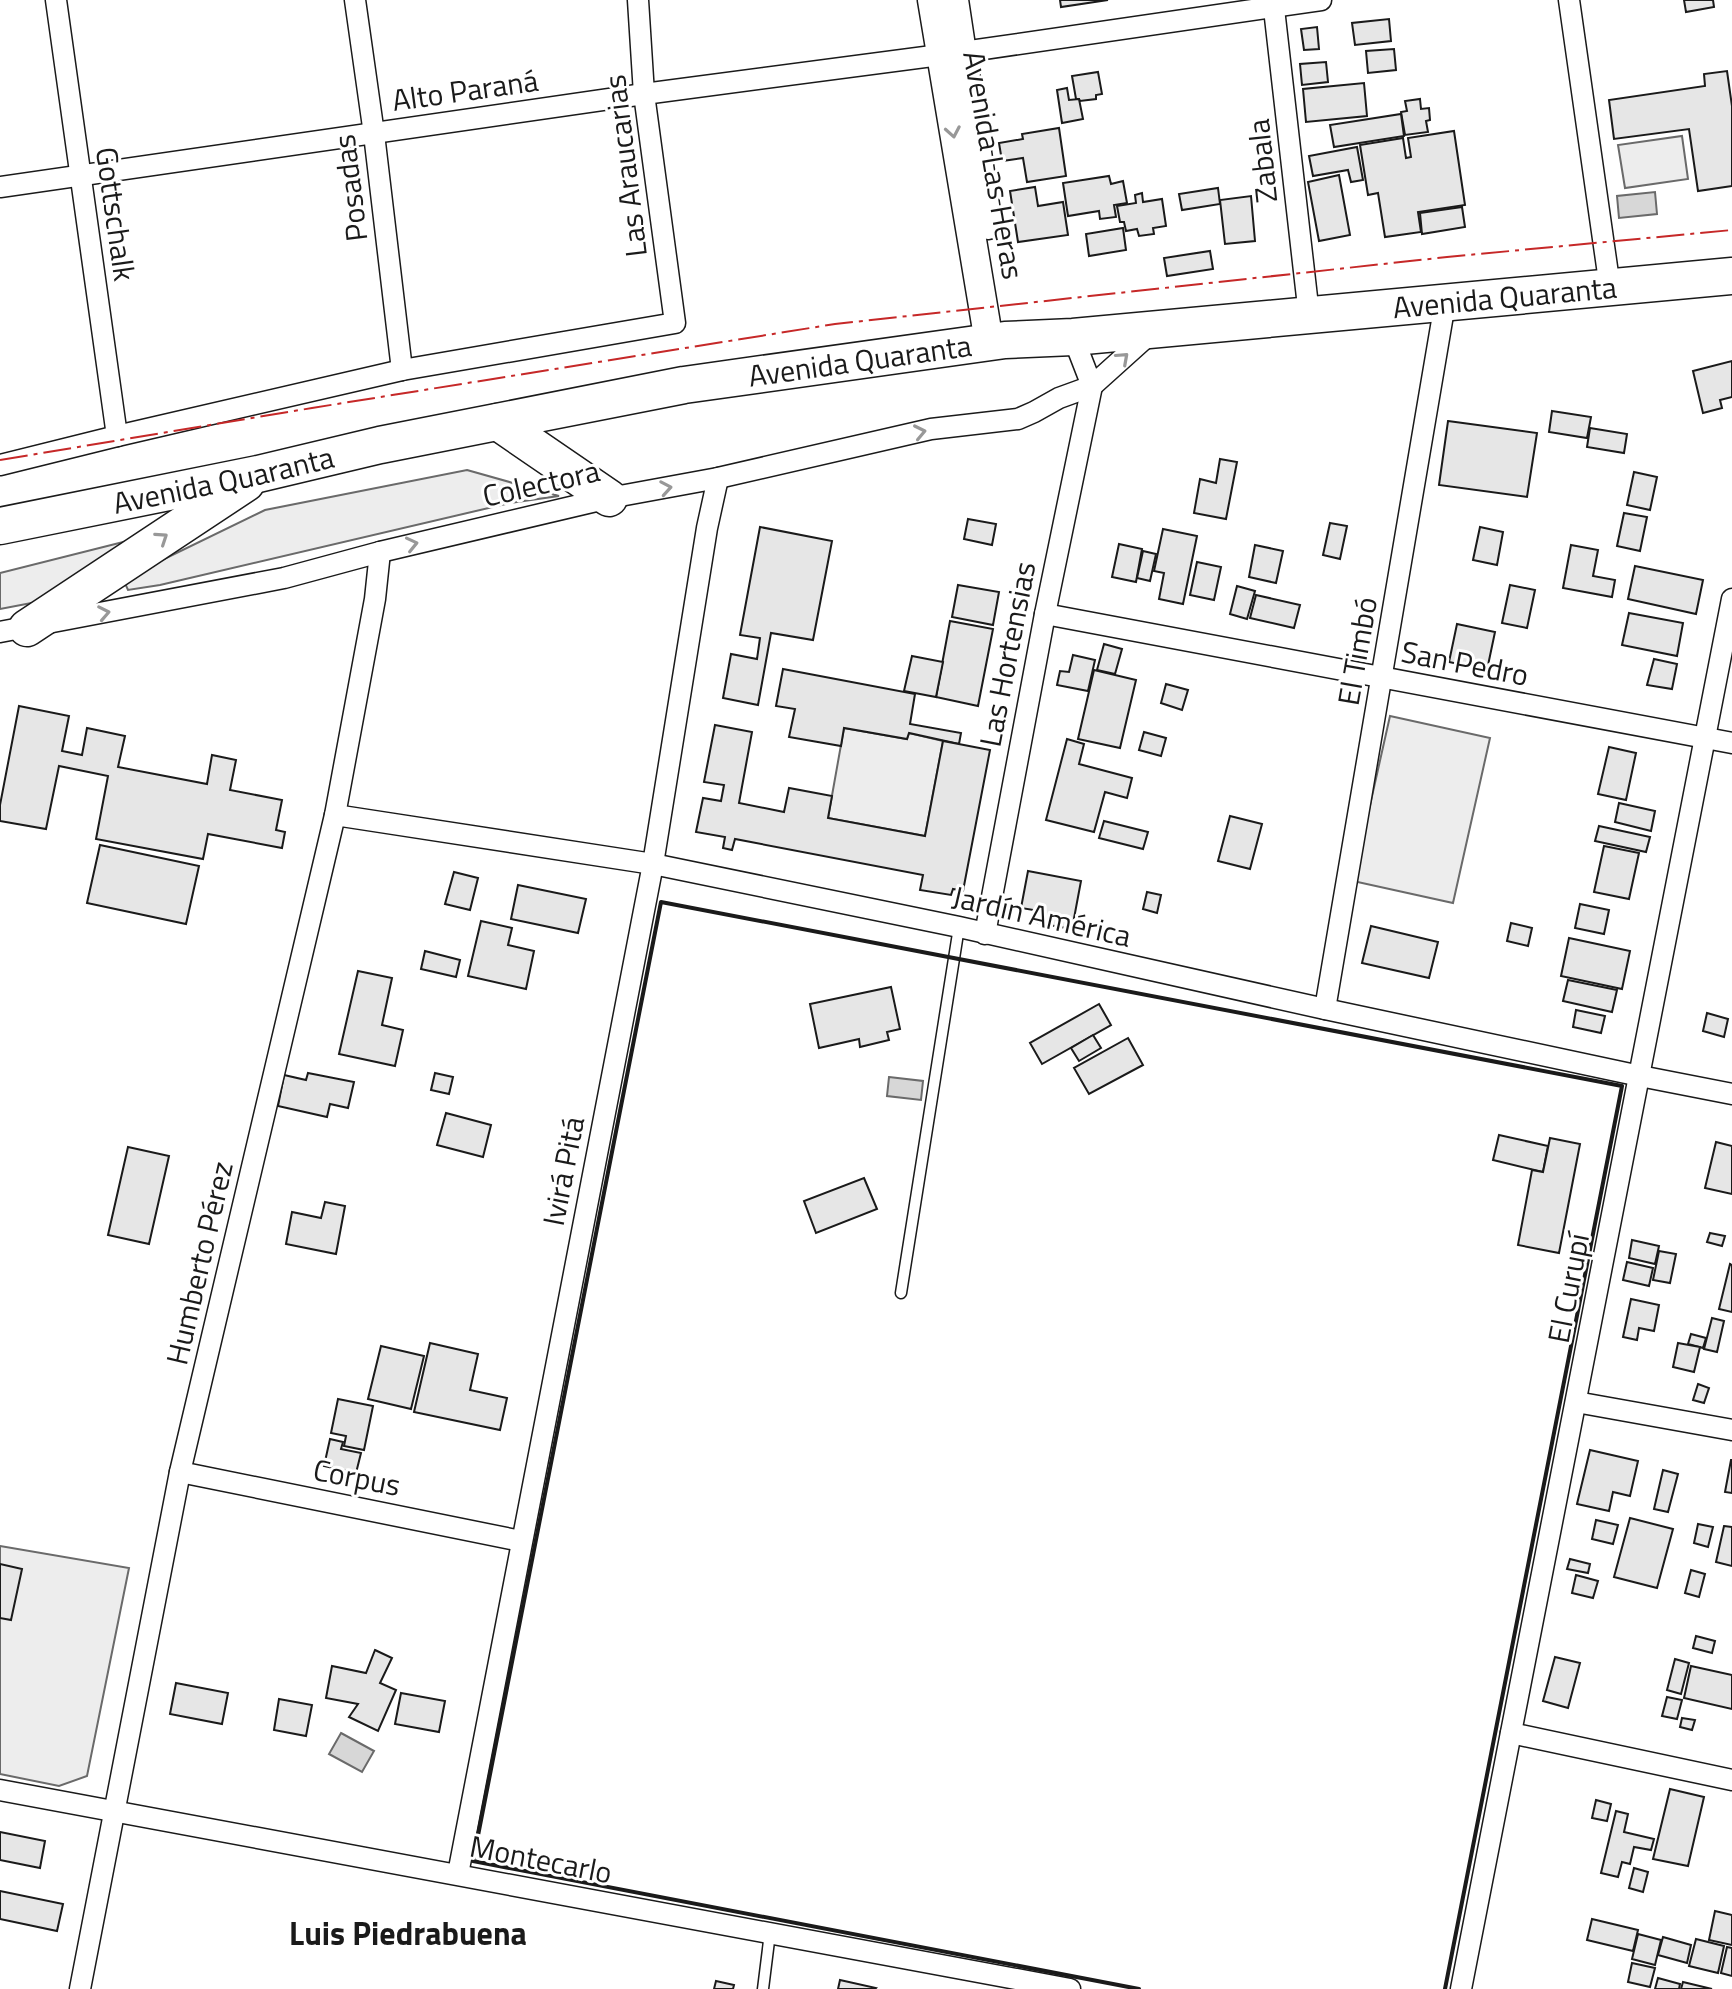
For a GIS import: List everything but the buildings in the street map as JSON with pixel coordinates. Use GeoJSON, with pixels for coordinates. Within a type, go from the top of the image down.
{"type":"FeatureCollection","features":[{"type":"Feature","properties":{"kind":"highway","name":"Avenida Quaranta"},"geometry":{"type":"LineString","coordinates":[[0,526],[258,474],[380,445],[684,385],[997,341],[1073,337],[1732,276]]}},
{"type":"Feature","properties":{"kind":"highway"},"geometry":{"type":"LineString","coordinates":[[498,422],[609,498]]}},
{"type":"Feature","properties":{"kind":"highway"},"geometry":{"type":"LineString","coordinates":[[7,632],[258,474]]}},
{"type":"Feature","properties":{"kind":"main road","name":"Avenida Las Heras"},"geometry":{"type":"LineString","coordinates":[[932,0],[951,54],[997,341]]}},
{"type":"Feature","properties":{"kind":"main road","name":"Avenida Las Heras"},"geometry":{"type":"LineString","coordinates":[[951,54],[954,0]]}},
{"type":"Feature","properties":{"kind":"street","name":"Gottschalk"},"geometry":{"type":"LineString","coordinates":[[56,0],[117,436]]}},
{"type":"Feature","properties":{"kind":"street","name":"Posadas"},"geometry":{"type":"LineString","coordinates":[[355,0],[402,370]]}},
{"type":"Feature","properties":{"kind":"street","name":"Las Araucarias"},"geometry":{"type":"LineString","coordinates":[[402,370],[675,323],[644,94],[638,0]]}},
{"type":"Feature","properties":{"kind":"street","name":"Alto Paraná"},"geometry":{"type":"LineString","coordinates":[[0,187],[644,94],[951,54],[1274,3],[1321,0]]}},
{"type":"Feature","properties":{"kind":"street"},"geometry":{"type":"LineString","coordinates":[[1569,0],[1610,288]]}},
{"type":"Feature","properties":{"kind":"street","name":"Zabala"},"geometry":{"type":"LineString","coordinates":[[1274,3],[1309,315]]}},
{"type":"Feature","properties":{"kind":"street","name":"El Timbó"},"geometry":{"type":"LineString","coordinates":[[1325,1009],[1445,303]]}},
{"type":"Feature","properties":{"kind":"street"},"geometry":{"type":"LineString","coordinates":[[1073,337],[1092,386],[1155,329]]}},
{"type":"Feature","properties":{"kind":"street"},"geometry":{"type":"LineString","coordinates":[[0,465],[402,370]]}},
{"type":"Feature","properties":{"kind":"street","name":"Colectora"},"geometry":{"type":"LineString","coordinates":[[7,632],[284,578],[609,498],[718,478],[931,429],[1018,419],[1059,398],[1092,386]]}},
{"type":"Feature","properties":{"kind":"street","name":"Las Hortensias"},"geometry":{"type":"LineString","coordinates":[[985,934],[1045,614],[1092,386]]}},
{"type":"Feature","properties":{"kind":"street","name":"Ivirá Pitá"},"geometry":{"type":"LineString","coordinates":[[458,1874],[653,864],[707,528],[718,478]]}},
{"type":"Feature","properties":{"kind":"street","name":"Humberto Pérez"},"geometry":{"type":"LineString","coordinates":[[80,1989],[180,1472],[335,815],[375,599],[380,552]]}},
{"type":"Feature","properties":{"kind":"street","name":"El Curupí"},"geometry":{"type":"LineString","coordinates":[[1461,1989],[1732,599]]}},
{"type":"Feature","properties":{"kind":"street","name":"San Pedro"},"geometry":{"type":"LineString","coordinates":[[1045,614],[1732,743]]}},
{"type":"Feature","properties":{"kind":"street","name":"Jardín América"},"geometry":{"type":"LineString","coordinates":[[335,815],[653,864],[1732,1094]]}},
{"type":"Feature","properties":{"kind":"street"},"geometry":{"type":"LineString","coordinates":[[1576,1402],[1732,1430]]}},
{"type":"Feature","properties":{"kind":"street","name":"Corpus"},"geometry":{"type":"LineString","coordinates":[[180,1472],[521,1541]]}},
{"type":"Feature","properties":{"kind":"street"},"geometry":{"type":"LineString","coordinates":[[1511,1733],[1732,1780]]}},
{"type":"Feature","properties":{"kind":"street","name":"Montecarlo"},"geometry":{"type":"LineString","coordinates":[[0,1790],[1070,1989]]}},
{"type":"Feature","properties":{"kind":"lane"},"geometry":{"type":"LineString","coordinates":[[901,1293],[959,927]]}},
{"type":"Feature","properties":{"kind":"lane"},"geometry":{"type":"LineString","coordinates":[[763,1989],[770,1933]]}},
{"type":"Feature","properties":{"kind":"shaded area"},"geometry":{"type":"Polygon","coordinates":[[[1682,136],[1688,179],[1625,188],[1618,145],[1682,136]]]}},
{"type":"Feature","properties":{"kind":"shaded area"},"geometry":{"type":"Polygon","coordinates":[[[1655,192],[1657,214],[1619,218],[1617,196],[1655,192]]]}},
{"type":"Feature","properties":{"kind":"shaded area"},"geometry":{"type":"Polygon","coordinates":[[[467,470],[559,496],[510,503],[160,585],[128,590],[123,579],[265,510],[467,470]]]}},
{"type":"Feature","properties":{"kind":"shaded area"},"geometry":{"type":"Polygon","coordinates":[[[147,536],[47,600],[0,609],[0,573],[147,536]]]}},
{"type":"Feature","properties":{"kind":"shaded area"},"geometry":{"type":"Polygon","coordinates":[[[1390,716],[1490,738],[1453,903],[1353,881],[1390,716]]]}},
{"type":"Feature","properties":{"kind":"shaded area"},"geometry":{"type":"Polygon","coordinates":[[[844,728],[907,739],[909,733],[943,741],[925,836],[828,818],[844,728]]]}},
{"type":"Feature","properties":{"kind":"shaded area"},"geometry":{"type":"Polygon","coordinates":[[[889,1077],[923,1081],[921,1100],[887,1096],[889,1077]]]}},
{"type":"Feature","properties":{"kind":"shaded area"},"geometry":{"type":"Polygon","coordinates":[[[0,1546],[129,1568],[87,1776],[59,1786],[0,1774],[0,1546]]]}},
{"type":"Feature","properties":{"kind":"shaded area"},"geometry":{"type":"Polygon","coordinates":[[[341,1733],[374,1751],[362,1772],[329,1754],[341,1733]]]}},
{"type":"Feature","properties":{"kind":"wall"},"geometry":{"type":"LineString","coordinates":[[1139,1989],[473,1861],[661,902],[1622,1086],[1445,1989]]}},
{"type":"Feature","properties":{"kind":"power"},"geometry":{"type":"LineString","coordinates":[[0,460],[835,324],[1447,257],[1732,230]]}},
{"type":"Feature","properties":{"kind":"district","name":"Luis Piedrabuena"},"geometry":{"type":"Point","coordinates":[408,1933]}}]}
